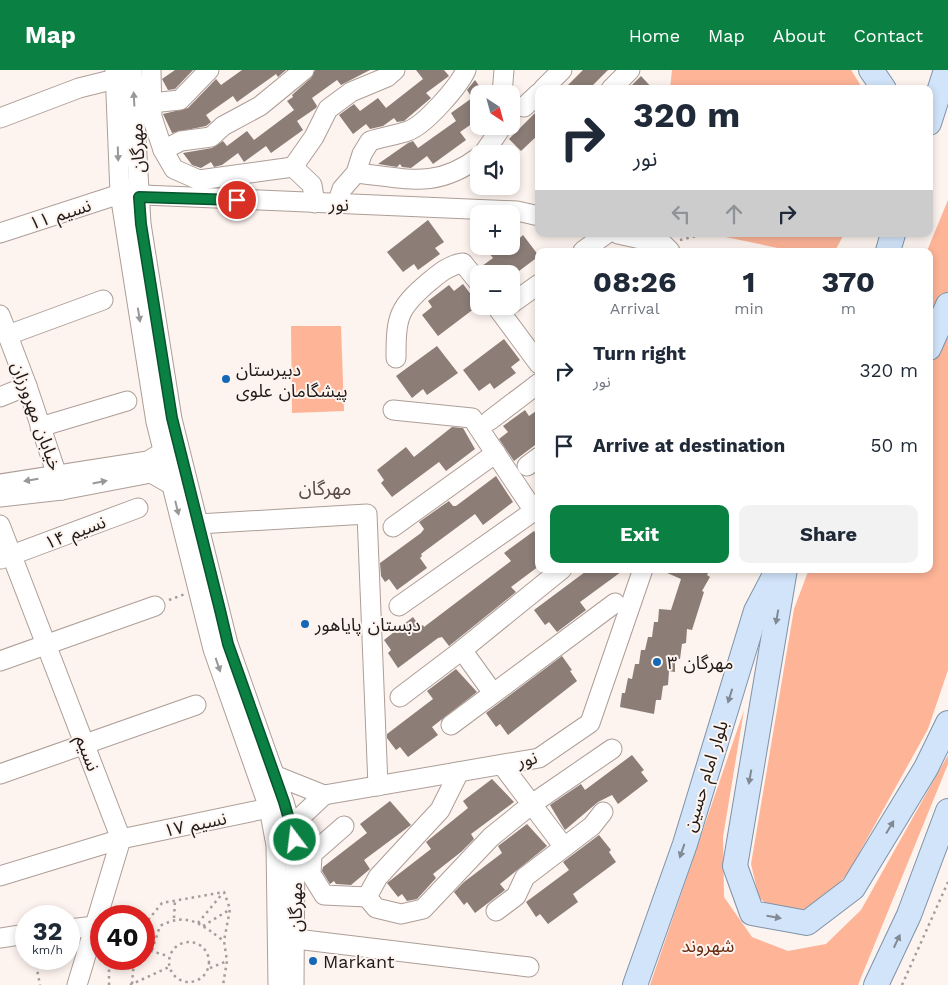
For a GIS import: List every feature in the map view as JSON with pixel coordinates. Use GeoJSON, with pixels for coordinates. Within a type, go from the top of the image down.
{"type":"FeatureCollection","features":[{"type":"Feature","properties":{"kind":"main road"},"geometry":{"type":"LineString","coordinates":[[871,70],[881,85]]}},
{"type":"Feature","properties":{"kind":"main road"},"geometry":{"type":"LineString","coordinates":[[933,111],[946,70]]}},
{"type":"Feature","properties":{"kind":"main road"},"geometry":{"type":"LineString","coordinates":[[933,339],[948,305]]}},
{"type":"Feature","properties":{"kind":"main road","name":"بلوار امام حسین"},"geometry":{"type":"LineString","coordinates":[[635,985],[684,844],[756,611],[776,573]]}},
{"type":"Feature","properties":{"kind":"main road"},"geometry":{"type":"LineString","coordinates":[[784,573],[735,866],[752,913],[807,923],[853,888],[926,768],[948,723]]}},
{"type":"Feature","properties":{"kind":"main road"},"geometry":{"type":"LineString","coordinates":[[876,985],[909,915],[948,811]]}},
{"type":"Feature","properties":{"kind":"street","name":"مهرگان"},"geometry":{"type":"LineString","coordinates":[[132,70],[141,224],[172,418],[269,808],[276,845],[278,985]]}},
{"type":"Feature","properties":{"kind":"street"},"geometry":{"type":"LineString","coordinates":[[151,70],[152,117],[163,150],[174,169],[200,180],[293,167],[314,137],[328,109],[351,92],[387,76],[395,70]]}},
{"type":"Feature","properties":{"kind":"street"},"geometry":{"type":"LineString","coordinates":[[152,103],[180,100],[209,70]]}},
{"type":"Feature","properties":{"kind":"street"},"geometry":{"type":"LineString","coordinates":[[163,150],[181,141],[211,137],[223,126],[260,106],[304,70]]}},
{"type":"Feature","properties":{"kind":"street"},"geometry":{"type":"LineString","coordinates":[[337,204],[342,189],[356,173],[362,154],[370,141],[410,130],[440,106],[466,70]]}},
{"type":"Feature","properties":{"kind":"street"},"geometry":{"type":"LineString","coordinates":[[503,85],[504,70]]}},
{"type":"Feature","properties":{"kind":"street"},"geometry":{"type":"LineString","coordinates":[[615,85],[630,70]]}},
{"type":"Feature","properties":{"kind":"street","name":"مهرگان"},"geometry":{"type":"LineString","coordinates":[[115,74],[120,194],[156,422],[212,649],[248,726],[274,775],[295,840],[296,939],[294,985]]}},
{"type":"Feature","properties":{"kind":"street"},"geometry":{"type":"LineString","coordinates":[[0,118],[115,74]]}},
{"type":"Feature","properties":{"kind":"street"},"geometry":{"type":"LineString","coordinates":[[524,107],[535,98]]}},
{"type":"Feature","properties":{"kind":"street"},"geometry":{"type":"LineString","coordinates":[[356,173],[430,180],[461,171],[470,164]]}},
{"type":"Feature","properties":{"kind":"street"},"geometry":{"type":"LineString","coordinates":[[293,167],[312,185],[315,203]]}},
{"type":"Feature","properties":{"kind":"street","name":"نور"},"geometry":{"type":"LineString","coordinates":[[120,194],[139,197],[518,211],[535,215]]}},
{"type":"Feature","properties":{"kind":"street","name":"نسیم ۱۱"},"geometry":{"type":"LineString","coordinates":[[0,233],[120,194]]}},
{"type":"Feature","properties":{"kind":"street"},"geometry":{"type":"LineString","coordinates":[[587,248],[602,237]]}},
{"type":"Feature","properties":{"kind":"street"},"geometry":{"type":"LineString","coordinates":[[628,237],[667,248]]}},
{"type":"Feature","properties":{"kind":"street"},"geometry":{"type":"LineString","coordinates":[[396,358],[396,327],[404,304],[451,265],[463,263],[470,272]]}},
{"type":"Feature","properties":{"kind":"street"},"geometry":{"type":"LineString","coordinates":[[520,296],[535,287]]}},
{"type":"Feature","properties":{"kind":"street"},"geometry":{"type":"LineString","coordinates":[[8,335],[102,300]]}},
{"type":"Feature","properties":{"kind":"street","name":"خیابان مهرورزان"},"geometry":{"type":"LineString","coordinates":[[0,315],[60,482]]}},
{"type":"Feature","properties":{"kind":"street"},"geometry":{"type":"LineString","coordinates":[[509,315],[535,357]]}},
{"type":"Feature","properties":{"kind":"street"},"geometry":{"type":"LineString","coordinates":[[0,397],[27,386]]}},
{"type":"Feature","properties":{"kind":"street"},"geometry":{"type":"LineString","coordinates":[[488,421],[535,386]]}},
{"type":"Feature","properties":{"kind":"street"},"geometry":{"type":"LineString","coordinates":[[40,427],[127,401]]}},
{"type":"Feature","properties":{"kind":"street"},"geometry":{"type":"LineString","coordinates":[[393,410],[472,418],[535,511]]}},
{"type":"Feature","properties":{"kind":"street"},"geometry":{"type":"LineString","coordinates":[[0,497],[148,461],[164,452]]}},
{"type":"Feature","properties":{"kind":"street"},"geometry":{"type":"LineString","coordinates":[[393,526],[496,453]]}},
{"type":"Feature","properties":{"kind":"street"},"geometry":{"type":"LineString","coordinates":[[0,484],[60,482],[151,473],[172,485]]}},
{"type":"Feature","properties":{"kind":"street","name":"نسیم ۱۴"},"geometry":{"type":"LineString","coordinates":[[6,557],[138,508]]}},
{"type":"Feature","properties":{"kind":"street"},"geometry":{"type":"LineString","coordinates":[[399,606],[535,513]]}},
{"type":"Feature","properties":{"kind":"street"},"geometry":{"type":"LineString","coordinates":[[198,524],[367,514],[378,786]]}},
{"type":"Feature","properties":{"kind":"street","name":"نسیم"},"geometry":{"type":"LineString","coordinates":[[0,525],[6,557],[46,645],[121,840]]}},
{"type":"Feature","properties":{"kind":"street"},"geometry":{"type":"LineString","coordinates":[[400,697],[462,650],[557,573]]}},
{"type":"Feature","properties":{"kind":"street","name":"نور"},"geometry":{"type":"LineString","coordinates":[[324,795],[539,758],[590,722],[642,573]]}},
{"type":"Feature","properties":{"kind":"street"},"geometry":{"type":"LineString","coordinates":[[451,724],[615,603]]}},
{"type":"Feature","properties":{"kind":"street"},"geometry":{"type":"LineString","coordinates":[[0,661],[154,606]]}},
{"type":"Feature","properties":{"kind":"street"},"geometry":{"type":"LineString","coordinates":[[462,650],[493,693]]}},
{"type":"Feature","properties":{"kind":"street"},"geometry":{"type":"LineString","coordinates":[[0,774],[196,704]]}},
{"type":"Feature","properties":{"kind":"street"},"geometry":{"type":"LineString","coordinates":[[344,826],[312,854],[311,874],[324,895],[366,897],[376,908],[401,914],[423,909],[491,837],[532,804],[612,749]]}},
{"type":"Feature","properties":{"kind":"street"},"geometry":{"type":"LineString","coordinates":[[502,765],[564,848]]}},
{"type":"Feature","properties":{"kind":"street"},"geometry":{"type":"LineString","coordinates":[[366,897],[378,877],[440,810],[459,772]]}},
{"type":"Feature","properties":{"kind":"street"},"geometry":{"type":"LineString","coordinates":[[274,775],[324,795],[291,826]]}},
{"type":"Feature","properties":{"kind":"street","name":"نسیم ۱۷"},"geometry":{"type":"LineString","coordinates":[[0,876],[121,840],[269,808]]}},
{"type":"Feature","properties":{"kind":"street"},"geometry":{"type":"LineString","coordinates":[[496,911],[516,896],[525,877],[592,826],[603,812]]}},
{"type":"Feature","properties":{"kind":"street"},"geometry":{"type":"LineString","coordinates":[[101,905],[121,840]]}},
{"type":"Feature","properties":{"kind":"street"},"geometry":{"type":"LineString","coordinates":[[0,938],[15,936]]}},
{"type":"Feature","properties":{"kind":"street"},"geometry":{"type":"LineString","coordinates":[[296,939],[529,967]]}},
{"type":"Feature","properties":{"kind":"street"},"geometry":{"type":"LineString","coordinates":[[77,985],[90,942]]}},
{"type":"Feature","properties":{"kind":"path"},"geometry":{"type":"LineString","coordinates":[[667,248],[697,237]]}},
{"type":"Feature","properties":{"kind":"path"},"geometry":{"type":"LineString","coordinates":[[154,606],[198,590]]}},
{"type":"Feature","properties":{"kind":"path"},"geometry":{"type":"LineString","coordinates":[[902,985],[948,882]]}},
{"type":"Feature","properties":{"kind":"path"},"geometry":{"type":"LineString","coordinates":[[155,912],[162,903],[224,892]]}},
{"type":"Feature","properties":{"kind":"path"},"geometry":{"type":"LineString","coordinates":[[223,985],[227,961],[224,941],[230,909],[224,892]]}},
{"type":"Feature","properties":{"kind":"path"},"geometry":{"type":"LineString","coordinates":[[198,922],[224,892]]}},
{"type":"Feature","properties":{"kind":"path"},"geometry":{"type":"LineString","coordinates":[[174,918],[175,901]]}},
{"type":"Feature","properties":{"kind":"path"},"geometry":{"type":"LineString","coordinates":[[203,926],[230,909]]}},
{"type":"Feature","properties":{"kind":"path"},"geometry":{"type":"LineString","coordinates":[[155,941],[160,926],[174,918],[198,922],[224,941]]}},
{"type":"Feature","properties":{"kind":"path"},"geometry":{"type":"LineString","coordinates":[[210,968],[208,952],[195,941],[178,944],[168,956],[170,973],[183,983],[200,981],[210,968],[227,961]]}},
{"type":"Feature","properties":{"kind":"path"},"geometry":{"type":"LineString","coordinates":[[155,951],[168,956]]}},
{"type":"Feature","properties":{"kind":"path"},"geometry":{"type":"LineString","coordinates":[[131,984],[169,967]]}},
{"type":"Feature","properties":{"kind":"path"},"geometry":{"type":"LineString","coordinates":[[37,970],[40,985]]}},
{"type":"Feature","properties":{"kind":"path"},"geometry":{"type":"LineString","coordinates":[[109,970],[109,985]]}},
{"type":"Feature","properties":{"kind":"path"},"geometry":{"type":"LineString","coordinates":[[131,984],[133,970]]}},
{"type":"Feature","properties":{"kind":"path"},"geometry":{"type":"LineString","coordinates":[[200,981],[202,985]]}},
{"type":"Feature","properties":{"kind":"green space"},"geometry":{"type":"Polygon","coordinates":[[[672,70],[851,70],[860,85],[670,85],[672,70]]]}},
{"type":"Feature","properties":{"kind":"green space"},"geometry":{"type":"Polygon","coordinates":[[[948,200],[948,670],[928,729],[848,873],[821,903],[784,916],[759,898],[751,864],[794,609],[808,573],[933,573],[933,248],[928,248],[948,200]]]}},
{"type":"Feature","properties":{"kind":"green space"},"geometry":{"type":"Polygon","coordinates":[[[725,237],[842,237],[837,248],[778,248],[725,237]]]}},
{"type":"Feature","properties":{"kind":"green space"},"geometry":{"type":"Polygon","coordinates":[[[291,326],[341,326],[344,411],[292,413],[291,326]]]}},
{"type":"Feature","properties":{"kind":"green space","name":"شهروند"},"geometry":{"type":"Polygon","coordinates":[[[744,710],[723,837],[724,897],[752,937],[788,951],[826,944],[861,910],[948,755],[948,764],[858,985],[650,985],[744,710]]]}},
{"type":"Feature","properties":{"kind":"building"},"geometry":{"type":"Polygon","coordinates":[[[175,70],[193,70],[175,89],[168,90],[162,79],[175,70]]]}},
{"type":"Feature","properties":{"kind":"building"},"geometry":{"type":"Polygon","coordinates":[[[242,70],[286,70],[278,77],[276,74],[237,102],[233,96],[206,115],[211,122],[206,126],[172,133],[163,114],[188,108],[216,79],[221,85],[242,70]]]}},
{"type":"Feature","properties":{"kind":"building"},"geometry":{"type":"Polygon","coordinates":[[[315,70],[370,70],[341,85],[337,80],[312,98],[317,106],[316,108],[297,121],[303,130],[271,153],[266,146],[244,162],[238,153],[222,165],[214,167],[211,162],[201,168],[192,165],[183,153],[212,148],[223,141],[227,146],[247,131],[254,140],[294,110],[287,101],[311,78],[315,70]]]}},
{"type":"Feature","properties":{"kind":"building"},"geometry":{"type":"Polygon","coordinates":[[[416,70],[444,70],[449,76],[426,93],[431,98],[404,121],[397,122],[394,118],[383,126],[370,129],[366,124],[353,134],[339,115],[354,104],[360,111],[378,98],[386,108],[423,79],[416,70]]]}},
{"type":"Feature","properties":{"kind":"building"},"geometry":{"type":"Polygon","coordinates":[[[583,70],[608,70],[593,85],[568,85],[583,70]]]}},
{"type":"Feature","properties":{"kind":"building"},"geometry":{"type":"Polygon","coordinates":[[[641,76],[649,85],[632,85],[641,76]]]}},
{"type":"Feature","properties":{"kind":"building"},"geometry":{"type":"Polygon","coordinates":[[[475,80],[479,85],[471,85],[475,80]]]}},
{"type":"Feature","properties":{"kind":"building"},"geometry":{"type":"Polygon","coordinates":[[[470,99],[470,125],[460,132],[466,140],[433,164],[427,156],[411,168],[402,167],[400,164],[397,167],[378,164],[413,141],[418,148],[456,121],[451,113],[470,99]]]}},
{"type":"Feature","properties":{"kind":"building"},"geometry":{"type":"Polygon","coordinates":[[[535,113],[535,138],[521,151],[520,145],[515,145],[509,139],[513,135],[520,135],[520,128],[535,113]]]}},
{"type":"Feature","properties":{"kind":"building"},"geometry":{"type":"Polygon","coordinates":[[[428,220],[444,242],[435,248],[440,254],[418,270],[414,264],[403,272],[387,252],[428,220]]]}},
{"type":"Feature","properties":{"kind":"building"},"geometry":{"type":"Polygon","coordinates":[[[523,235],[535,251],[535,259],[520,270],[520,265],[483,265],[493,258],[490,255],[520,255],[520,238],[523,235]]]}},
{"type":"Feature","properties":{"kind":"building"},"geometry":{"type":"Polygon","coordinates":[[[463,284],[470,293],[470,312],[438,336],[422,315],[432,307],[428,301],[449,285],[454,291],[463,284]]]}},
{"type":"Feature","properties":{"kind":"building"},"geometry":{"type":"Polygon","coordinates":[[[504,339],[520,360],[511,367],[516,373],[494,389],[490,383],[479,391],[463,370],[504,339]]]}},
{"type":"Feature","properties":{"kind":"building"},"geometry":{"type":"Polygon","coordinates":[[[437,346],[458,373],[427,395],[423,389],[412,398],[396,376],[437,346]]]}},
{"type":"Feature","properties":{"kind":"building"},"geometry":{"type":"Polygon","coordinates":[[[525,410],[529,416],[535,412],[535,445],[514,461],[499,439],[508,432],[503,426],[525,410]]]}},
{"type":"Feature","properties":{"kind":"building"},"geometry":{"type":"Polygon","coordinates":[[[452,427],[463,428],[475,449],[446,471],[439,462],[392,497],[381,483],[384,480],[377,470],[406,447],[414,457],[452,427]]]}},
{"type":"Feature","properties":{"kind":"building"},"geometry":{"type":"Polygon","coordinates":[[[496,476],[513,502],[483,525],[475,514],[421,554],[420,558],[427,568],[397,590],[389,579],[385,582],[381,576],[380,563],[421,533],[424,529],[419,522],[449,501],[453,506],[456,506],[496,476]]]}},
{"type":"Feature","properties":{"kind":"building"},"geometry":{"type":"Polygon","coordinates":[[[534,531],[535,532],[535,569],[511,587],[516,592],[449,646],[442,637],[438,638],[398,668],[388,653],[391,650],[384,640],[413,617],[420,627],[423,625],[424,627],[511,561],[504,553],[534,531]]]}},
{"type":"Feature","properties":{"kind":"building"},"geometry":{"type":"Polygon","coordinates":[[[584,573],[620,573],[580,602],[586,610],[557,632],[549,622],[545,625],[534,610],[584,573]]]}},
{"type":"Feature","properties":{"kind":"building","name":"مهرگان ۳"},"geometry":{"type":"Polygon","coordinates":[[[667,573],[708,573],[707,575],[710,577],[702,591],[704,592],[692,630],[687,629],[686,643],[682,644],[680,659],[675,659],[675,672],[669,671],[668,685],[663,686],[661,700],[656,700],[654,714],[620,707],[622,693],[625,693],[628,678],[632,679],[635,664],[639,664],[641,650],[645,650],[648,637],[652,637],[654,622],[658,622],[659,609],[671,610],[681,579],[667,573]]]}},
{"type":"Feature","properties":{"kind":"building"},"geometry":{"type":"Polygon","coordinates":[[[562,656],[577,681],[508,735],[500,724],[496,727],[486,713],[562,656]]]}},
{"type":"Feature","properties":{"kind":"building"},"geometry":{"type":"Polygon","coordinates":[[[456,669],[477,692],[432,727],[438,735],[408,757],[400,747],[396,750],[387,738],[387,734],[433,699],[427,691],[456,669]]]}},
{"type":"Feature","properties":{"kind":"building"},"geometry":{"type":"Polygon","coordinates":[[[632,755],[644,770],[641,772],[648,781],[618,804],[612,795],[598,802],[565,830],[550,805],[581,784],[585,790],[632,755]]]}},
{"type":"Feature","properties":{"kind":"building"},"geometry":{"type":"Polygon","coordinates":[[[492,779],[514,802],[471,834],[474,839],[433,874],[436,878],[417,899],[407,901],[402,894],[398,897],[387,883],[431,849],[426,842],[468,808],[463,801],[492,779]]]}},
{"type":"Feature","properties":{"kind":"building"},"geometry":{"type":"Polygon","coordinates":[[[390,801],[411,825],[364,860],[370,869],[351,885],[336,884],[334,881],[330,884],[322,871],[323,867],[367,833],[360,824],[390,801]]]}},
{"type":"Feature","properties":{"kind":"building"},"geometry":{"type":"Polygon","coordinates":[[[527,824],[547,846],[500,884],[505,890],[475,913],[467,902],[464,905],[454,892],[502,853],[498,846],[527,824]]]}},
{"type":"Feature","properties":{"kind":"building"},"geometry":{"type":"Polygon","coordinates":[[[599,835],[611,850],[609,852],[616,862],[573,894],[578,902],[548,924],[540,914],[536,917],[526,902],[569,870],[563,862],[599,835]]]}},
{"type":"Feature","properties":{"kind":"place","name":"دبیرستان پیشگامان علوی"},"geometry":{"type":"Point","coordinates":[226,379]}},
{"type":"Feature","properties":{"kind":"place","name":"دبستان پایاهور"},"geometry":{"type":"Point","coordinates":[305,624]}},
{"type":"Feature","properties":{"kind":"place","name":"مهرگان ۳"},"geometry":{"type":"Point","coordinates":[657,662]}},
{"type":"Feature","properties":{"kind":"place","name":"Markant"},"geometry":{"type":"Point","coordinates":[313,961]}},
{"type":"Feature","properties":{"kind":"district","name":"مهرگان"},"geometry":{"type":"Point","coordinates":[325,488]}},
{"type":"Feature","properties":{"kind":"route"},"geometry":{"type":"LineString","coordinates":[[237,200],[139,197],[141,224],[172,418],[228,644],[284,802],[295,840]]}}]}
